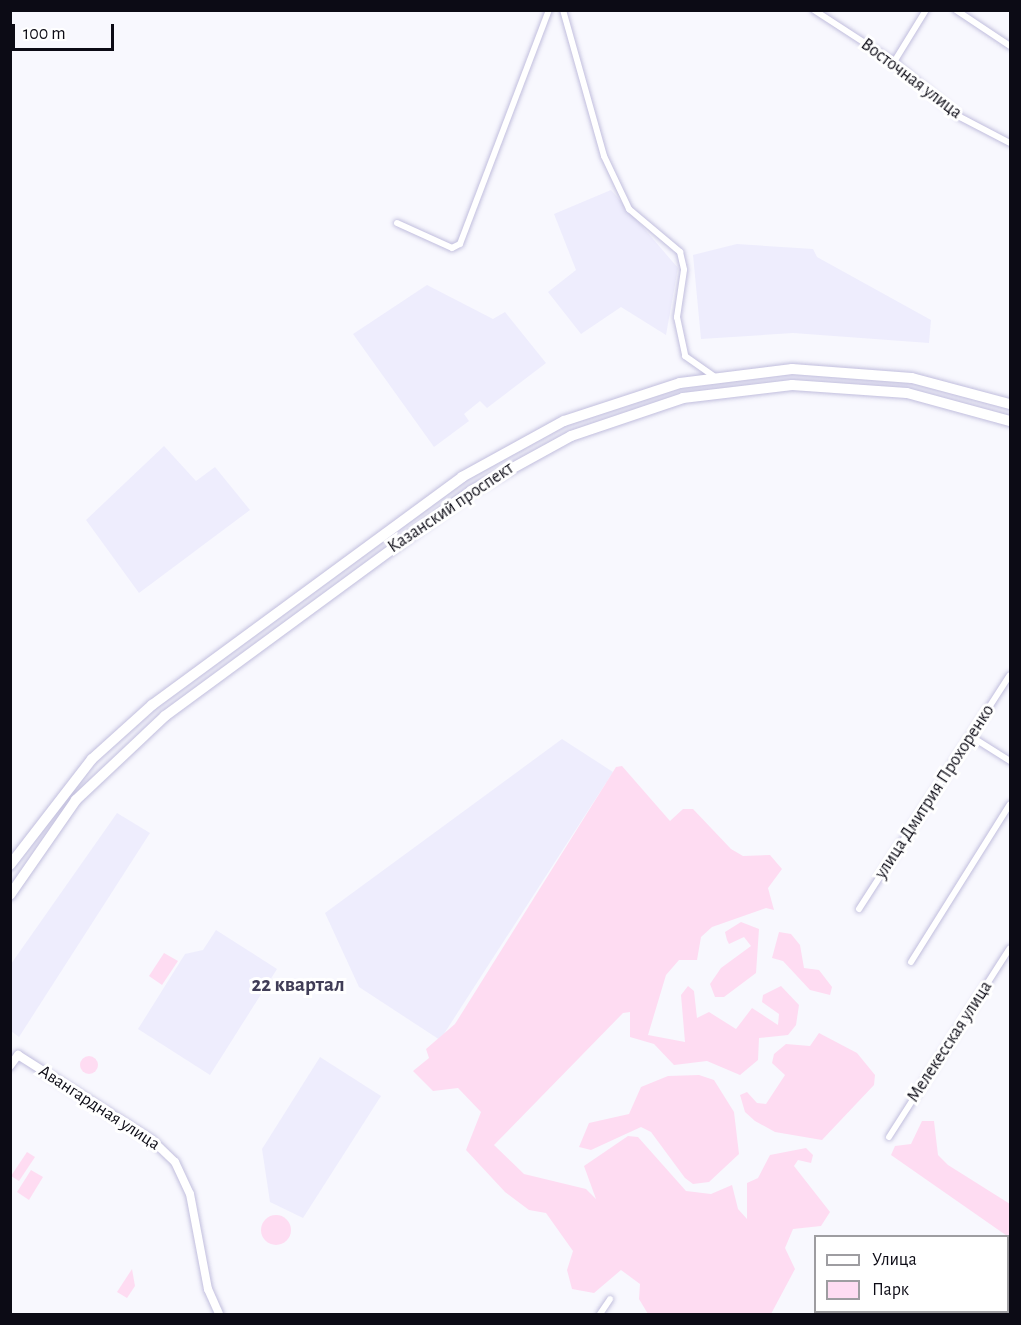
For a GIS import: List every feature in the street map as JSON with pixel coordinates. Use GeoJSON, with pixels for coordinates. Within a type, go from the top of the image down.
{"type":"FeatureCollection","features":[{"type":"Feature","properties":{"kind":"main road","name":"Казанский проспект"},"geometry":{"type":"LineString","coordinates":[[10,865],[63,792],[120,731],[422,505],[524,440],[635,394],[715,376],[792,369],[870,372],[1011,404]]}},
{"type":"Feature","properties":{"kind":"main road","name":"Казанский проспект"},"geometry":{"type":"LineString","coordinates":[[10,895],[76,800],[127,747],[316,603],[499,473],[572,436],[642,409],[747,388],[830,386],[907,393],[1011,421]]}},
{"type":"Feature","properties":{"kind":"main road"},"geometry":{"type":"LineString","coordinates":[[308,590],[304,599],[316,603]]}},
{"type":"Feature","properties":{"kind":"street"},"geometry":{"type":"LineString","coordinates":[[397,223],[452,248],[460,244],[549,10]]}},
{"type":"Feature","properties":{"kind":"street"},"geometry":{"type":"LineString","coordinates":[[563,10],[604,156],[629,209],[680,252],[684,270],[677,317],[685,356],[715,376]]}},
{"type":"Feature","properties":{"kind":"street","name":"Восточная улица"},"geometry":{"type":"LineString","coordinates":[[814,10],[894,62],[960,117],[1011,143]]}},
{"type":"Feature","properties":{"kind":"street"},"geometry":{"type":"LineString","coordinates":[[825,18],[830,10]]}},
{"type":"Feature","properties":{"kind":"street"},"geometry":{"type":"LineString","coordinates":[[894,62],[926,10]]}},
{"type":"Feature","properties":{"kind":"street"},"geometry":{"type":"LineString","coordinates":[[956,10],[1011,46]]}},
{"type":"Feature","properties":{"kind":"street","name":"улица Дмитрия Прохоренко"},"geometry":{"type":"LineString","coordinates":[[859,909],[1011,675]]}},
{"type":"Feature","properties":{"kind":"street"},"geometry":{"type":"LineString","coordinates":[[972,737],[1011,761]]}},
{"type":"Feature","properties":{"kind":"street"},"geometry":{"type":"LineString","coordinates":[[911,962],[1011,804]]}},
{"type":"Feature","properties":{"kind":"street","name":"Мелекесская улица"},"geometry":{"type":"LineString","coordinates":[[889,1137],[1011,948]]}},
{"type":"Feature","properties":{"kind":"street","name":"Авангардная улица"},"geometry":{"type":"LineString","coordinates":[[10,1066],[18,1055],[152,1140],[175,1162],[190,1194],[208,1289],[219,1314]]}},
{"type":"Feature","properties":{"kind":"street"},"geometry":{"type":"LineString","coordinates":[[600,1314],[610,1299]]}},
{"type":"Feature","properties":{"kind":"shaded area"},"geometry":{"type":"Polygon","coordinates":[[[611,190],[678,268],[666,335],[621,307],[581,334],[548,292],[576,270],[554,214],[611,190]]]}},
{"type":"Feature","properties":{"kind":"shaded area"},"geometry":{"type":"Polygon","coordinates":[[[737,244],[813,249],[817,257],[931,320],[929,343],[793,333],[701,339],[693,255],[737,244]]]}},
{"type":"Feature","properties":{"kind":"shaded area"},"geometry":{"type":"Polygon","coordinates":[[[427,285],[493,319],[505,312],[546,363],[487,408],[480,401],[464,414],[469,421],[434,447],[353,334],[427,285]]]}},
{"type":"Feature","properties":{"kind":"shaded area"},"geometry":{"type":"Polygon","coordinates":[[[164,446],[196,481],[215,467],[250,510],[139,593],[86,520],[164,446]]]}},
{"type":"Feature","properties":{"kind":"shaded area"},"geometry":{"type":"Polygon","coordinates":[[[562,739],[613,772],[440,1040],[359,987],[325,913],[562,739]]]}},
{"type":"Feature","properties":{"kind":"shaded area"},"geometry":{"type":"Polygon","coordinates":[[[117,813],[150,833],[19,1037],[11,1031],[11,964],[117,813]]]}},
{"type":"Feature","properties":{"kind":"shaded area"},"geometry":{"type":"Polygon","coordinates":[[[216,930],[277,969],[210,1075],[138,1029],[185,954],[203,950],[216,930]]]}},
{"type":"Feature","properties":{"kind":"shaded area"},"geometry":{"type":"Polygon","coordinates":[[[320,1057],[381,1096],[303,1218],[270,1202],[262,1149],[320,1057]]]}},
{"type":"Feature","properties":{"kind":"green space"},"geometry":{"type":"Polygon","coordinates":[[[622,766],[670,821],[683,809],[693,809],[731,849],[743,856],[770,855],[782,869],[768,888],[774,910],[766,908],[712,927],[701,937],[697,960],[679,960],[666,975],[648,1035],[685,1042],[681,995],[688,986],[694,991],[697,1018],[709,1012],[736,1029],[752,1008],[778,1025],[779,1014],[762,1002],[763,995],[781,986],[799,1005],[796,1025],[788,1035],[759,1038],[758,1060],[740,1075],[707,1061],[674,1065],[654,1044],[630,1037],[630,1012],[623,1013],[494,1145],[524,1174],[586,1189],[596,1199],[584,1166],[628,1136],[638,1137],[686,1191],[711,1194],[732,1185],[738,1209],[747,1219],[747,1183],[758,1178],[770,1155],[806,1148],[813,1155],[811,1163],[798,1160],[794,1166],[830,1212],[821,1226],[793,1229],[785,1248],[795,1269],[771,1314],[648,1314],[639,1299],[640,1284],[621,1270],[594,1293],[572,1289],[567,1270],[573,1251],[546,1213],[529,1210],[505,1192],[466,1150],[481,1112],[458,1088],[433,1091],[413,1071],[429,1058],[426,1049],[455,1024],[616,767],[622,766]]]}},
{"type":"Feature","properties":{"kind":"green space"},"geometry":{"type":"Polygon","coordinates":[[[741,922],[759,929],[756,973],[724,997],[715,997],[710,984],[721,968],[751,946],[744,937],[729,944],[727,940],[725,932],[741,922]]]}},
{"type":"Feature","properties":{"kind":"green space"},"geometry":{"type":"Polygon","coordinates":[[[779,932],[791,934],[800,945],[804,968],[819,970],[832,987],[830,995],[810,990],[783,961],[772,958],[779,932]]]}},
{"type":"Feature","properties":{"kind":"green space"},"geometry":{"type":"Polygon","coordinates":[[[164,953],[178,961],[162,985],[149,976],[164,953]]]}},
{"type":"Feature","properties":{"kind":"green space"},"geometry":{"type":"Polygon","coordinates":[[[819,1033],[857,1053],[875,1075],[874,1085],[822,1140],[775,1132],[755,1121],[745,1112],[740,1095],[747,1092],[757,1103],[766,1104],[785,1075],[772,1063],[774,1054],[786,1044],[810,1046],[819,1033]]]}},
{"type":"Feature","properties":{"kind":"green space"},"geometry":{"type":"Polygon","coordinates":[[[89,1056],[95,1059],[98,1065],[95,1071],[89,1074],[83,1071],[80,1065],[83,1059],[89,1056]]]}},
{"type":"Feature","properties":{"kind":"green space"},"geometry":{"type":"Polygon","coordinates":[[[699,1075],[714,1080],[734,1112],[739,1154],[709,1182],[693,1184],[685,1178],[651,1132],[641,1127],[591,1150],[579,1147],[589,1123],[629,1114],[641,1087],[668,1076],[699,1075]]]}},
{"type":"Feature","properties":{"kind":"green space"},"geometry":{"type":"Polygon","coordinates":[[[922,1121],[934,1121],[938,1155],[948,1165],[1010,1204],[1010,1238],[1009,1235],[1006,1235],[891,1155],[895,1146],[911,1144],[922,1121]]]}},
{"type":"Feature","properties":{"kind":"green space"},"geometry":{"type":"Polygon","coordinates":[[[27,1152],[35,1157],[19,1181],[11,1176],[27,1152]]]}},
{"type":"Feature","properties":{"kind":"green space"},"geometry":{"type":"Polygon","coordinates":[[[31,1170],[43,1177],[29,1200],[17,1192],[31,1170]]]}},
{"type":"Feature","properties":{"kind":"green space"},"geometry":{"type":"Polygon","coordinates":[[[276,1215],[286,1220],[291,1230],[286,1240],[276,1245],[266,1240],[261,1230],[266,1220],[276,1215]]]}},
{"type":"Feature","properties":{"kind":"green space"},"geometry":{"type":"Polygon","coordinates":[[[132,1269],[135,1286],[127,1298],[117,1292],[132,1269]]]}},
{"type":"Feature","properties":{"kind":"district","name":"22 квартал"},"geometry":{"type":"Point","coordinates":[298,985]}}]}
